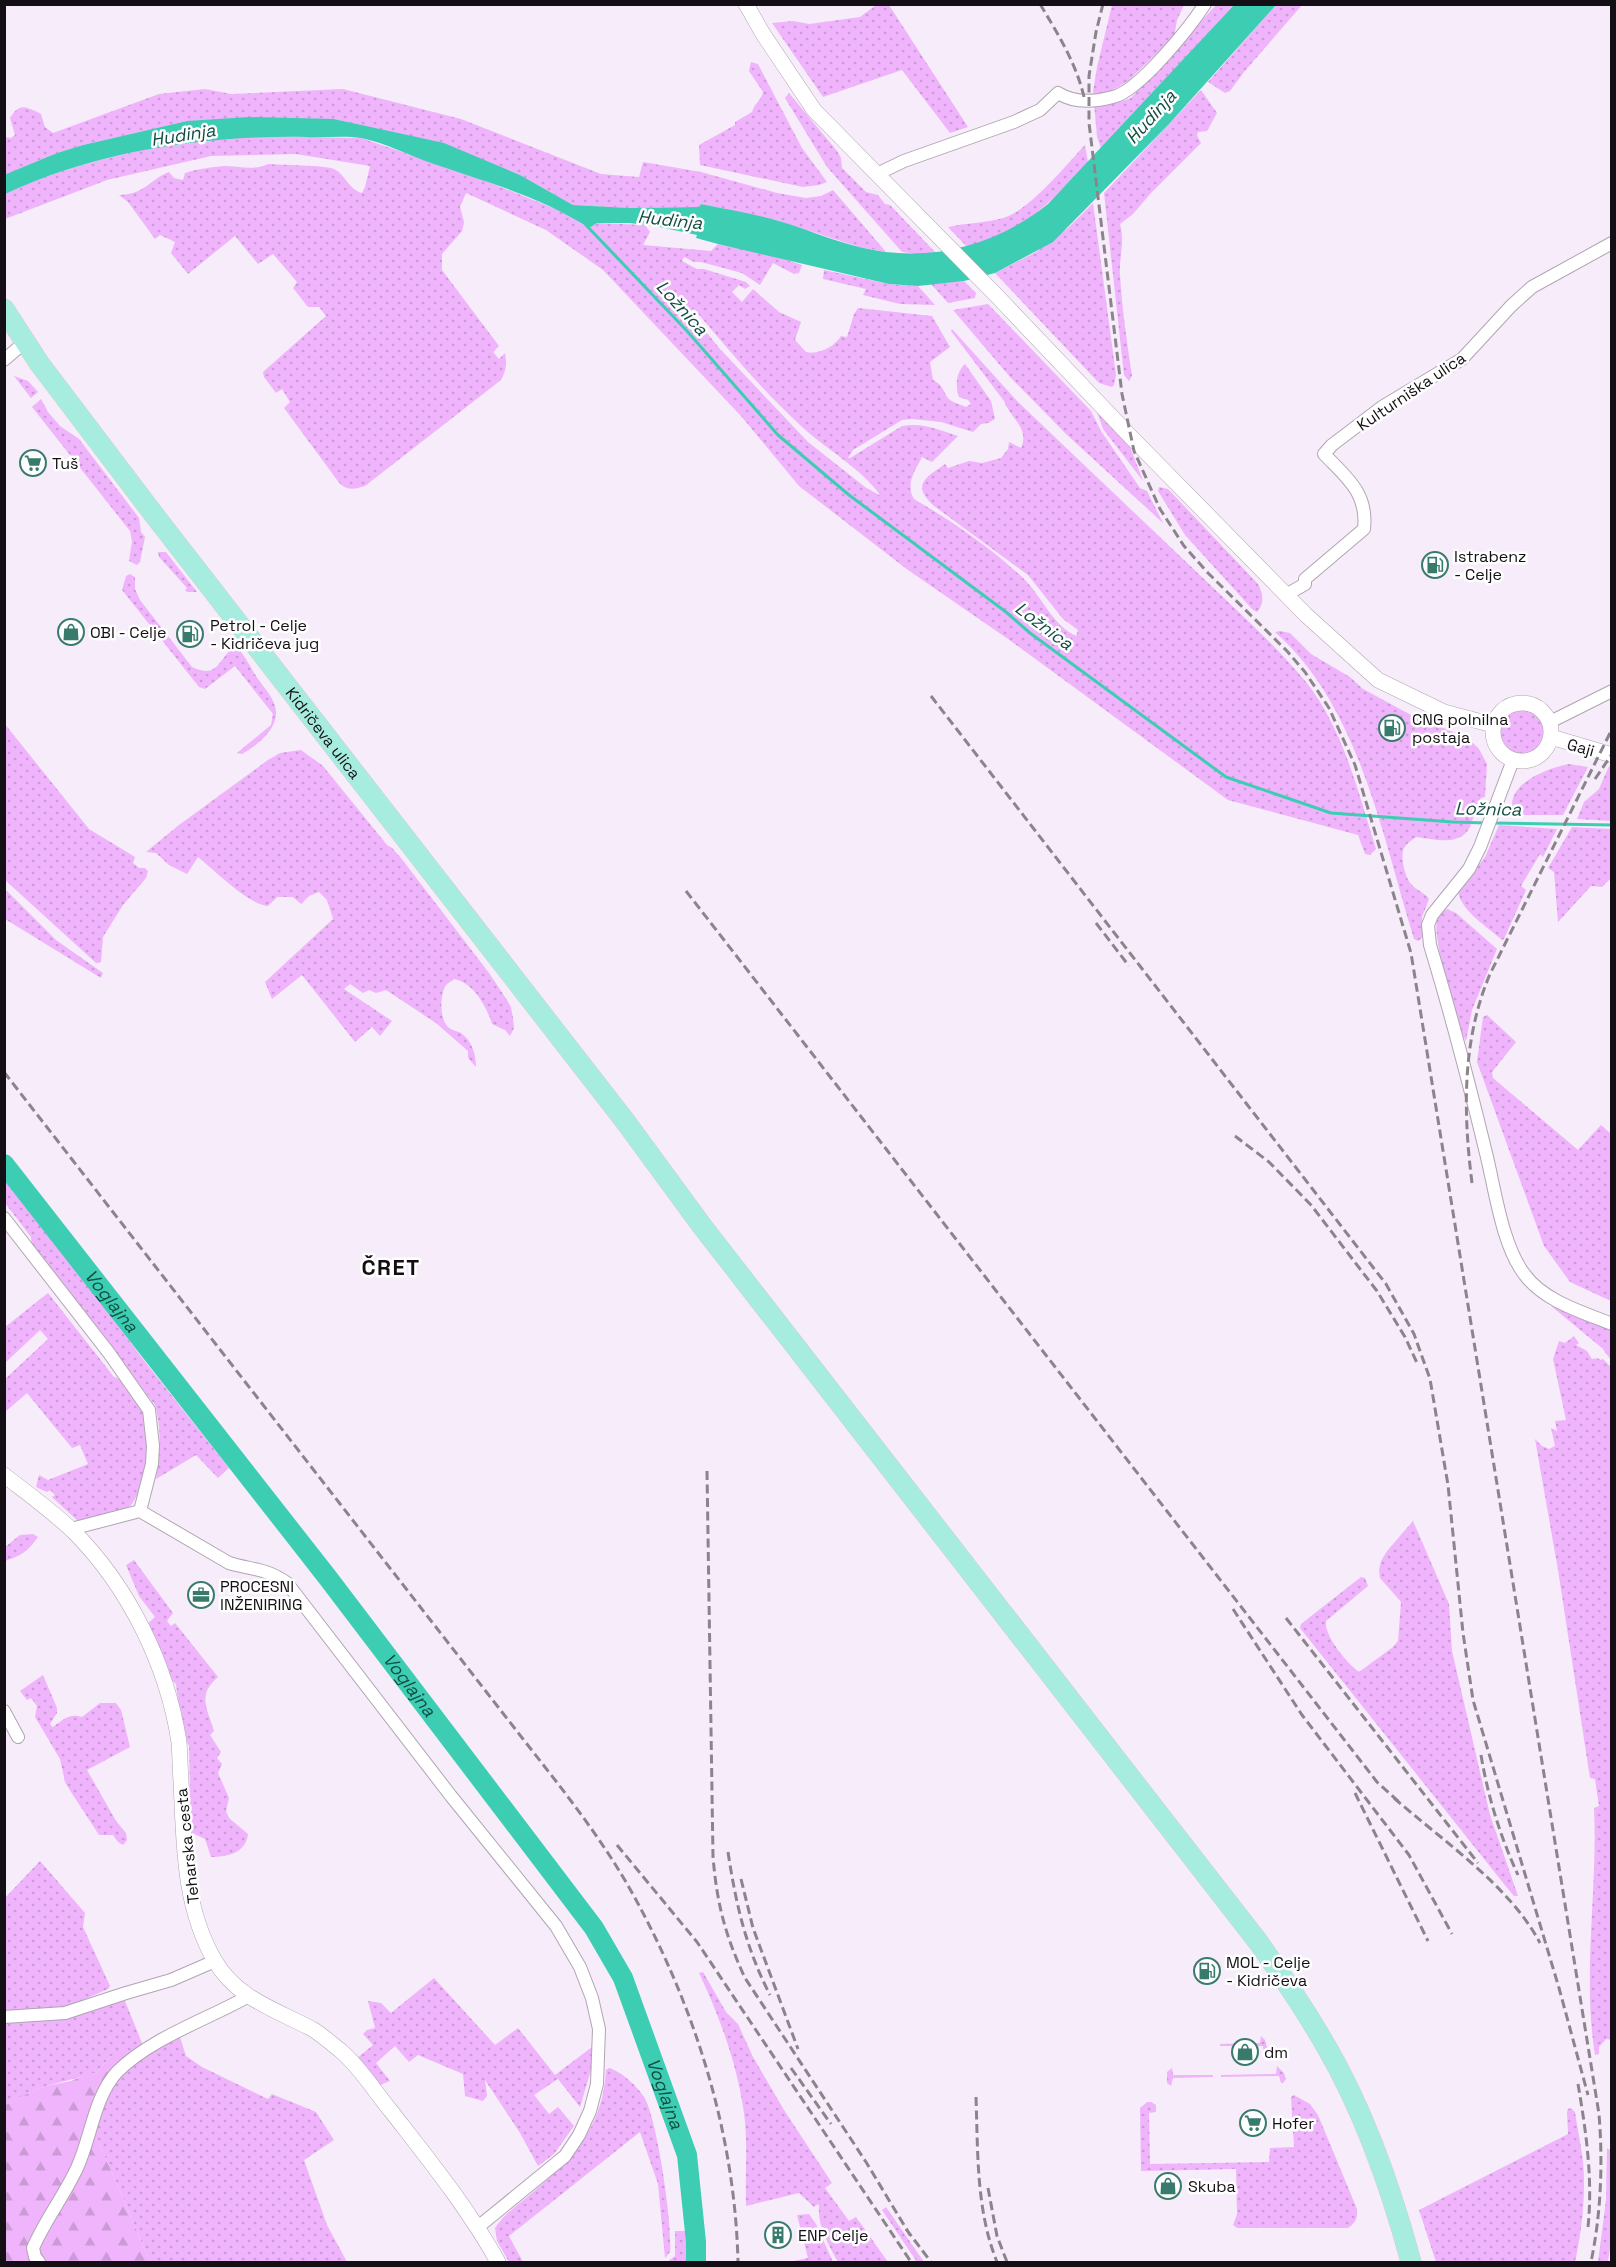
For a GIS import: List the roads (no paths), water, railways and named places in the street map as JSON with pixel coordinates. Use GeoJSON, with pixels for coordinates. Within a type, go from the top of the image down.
{"type":"FeatureCollection","features":[{"type":"Feature","properties":{"kind":"main road","name":"Kidričeva ulica"},"geometry":{"type":"LineString","coordinates":[[4,309],[25,342],[155,516],[625,1121],[702,1226],[1157,1811],[1287,1982],[1327,2048],[1361,2117],[1384,2172],[1411,2262]]}},
{"type":"Feature","properties":{"kind":"main road","name":"Kidričeva ulica"},"geometry":{"type":"LineString","coordinates":[[4,330],[25,342]]}},
{"type":"Feature","properties":{"kind":"street"},"geometry":{"type":"LineString","coordinates":[[746,4],[763,34],[814,110],[1306,615],[1378,680],[1444,712],[1493,725]]}},
{"type":"Feature","properties":{"kind":"street"},"geometry":{"type":"LineString","coordinates":[[877,174],[904,161],[1014,122],[1040,110],[1058,93],[1069,100],[1114,97],[1130,87],[1166,54],[1194,22],[1205,4]]}},
{"type":"Feature","properties":{"kind":"street","name":"Kulturniška ulica"},"geometry":{"type":"LineString","coordinates":[[1286,595],[1305,584],[1305,579],[1364,529],[1366,512],[1357,490],[1324,454],[1332,445],[1383,407],[1462,359],[1510,306],[1532,287],[1611,243]]}},
{"type":"Feature","properties":{"kind":"street"},"geometry":{"type":"LineString","coordinates":[[4,360],[25,342]]}},
{"type":"Feature","properties":{"kind":"street"},"geometry":{"type":"LineString","coordinates":[[1550,730],[1540,709],[1524,703],[1506,707],[1499,713],[1493,725],[1493,736],[1496,746],[1513,760],[1521,762],[1533,759],[1542,754],[1550,730],[1611,691]]}},
{"type":"Feature","properties":{"kind":"street","name":"Gaji"},"geometry":{"type":"LineString","coordinates":[[1550,730],[1611,755]]}},
{"type":"Feature","properties":{"kind":"street"},"geometry":{"type":"LineString","coordinates":[[1513,760],[1480,847],[1468,869],[1436,909],[1428,925],[1431,945],[1466,1072],[1508,1242],[1524,1274],[1537,1289],[1574,1308],[1611,1323]]}},
{"type":"Feature","properties":{"kind":"street"},"geometry":{"type":"LineString","coordinates":[[4,1218],[110,1353],[149,1410],[153,1455],[140,1511]]}},
{"type":"Feature","properties":{"kind":"street","name":"Teharska cesta"},"geometry":{"type":"LineString","coordinates":[[4,1475],[71,1529],[90,1550],[109,1574],[136,1617],[153,1651],[165,1683],[178,1742],[188,1889],[196,1922],[215,1961],[247,1997],[316,2032],[344,2054],[430,2162],[478,2227],[498,2262]]}},
{"type":"Feature","properties":{"kind":"street"},"geometry":{"type":"LineString","coordinates":[[71,1529],[140,1511],[229,1563],[258,1568],[276,1575],[287,1583],[451,1796],[556,1926],[580,1967],[592,1998],[599,2029],[597,2084],[591,2111],[566,2156],[478,2227]]}},
{"type":"Feature","properties":{"kind":"street"},"geometry":{"type":"LineString","coordinates":[[4,1711],[18,1737]]}},
{"type":"Feature","properties":{"kind":"street"},"geometry":{"type":"LineString","coordinates":[[4,2017],[65,2013],[171,1980],[215,1961]]}},
{"type":"Feature","properties":{"kind":"street"},"geometry":{"type":"LineString","coordinates":[[39,2262],[33,2248],[78,2167],[96,2112],[116,2073],[133,2058],[177,2032],[247,1997]]}},
{"type":"Feature","properties":{"kind":"water","name":"Hudinja"},"geometry":{"type":"Polygon","coordinates":[[[1234,5],[1276,5],[1169,124],[1053,242],[995,273],[964,281],[918,286],[889,284],[718,244],[696,238],[697,235],[655,226],[597,223],[589,228],[552,207],[513,191],[380,143],[354,137],[230,139],[152,149],[76,167],[5,194],[4,175],[57,153],[187,121],[249,117],[334,119],[444,143],[520,175],[573,205],[630,208],[699,207],[701,204],[772,219],[859,247],[910,254],[934,252],[982,241],[1027,219],[1048,204],[1234,5]]]}},
{"type":"Feature","properties":{"kind":"waterway","name":"Ložnica"},"geometry":{"type":"LineString","coordinates":[[586,225],[687,331],[778,435],[849,495],[1006,612],[1030,633],[1226,777],[1331,813],[1487,823]]}},
{"type":"Feature","properties":{"kind":"waterway","name":"Ložnica"},"geometry":{"type":"LineString","coordinates":[[1493,823],[1612,825]]}},
{"type":"Feature","properties":{"kind":"waterway","name":"Voglajna"},"geometry":{"type":"LineString","coordinates":[[4,1164],[328,1578],[594,1928],[623,1978],[687,2155],[696,2262]]}},
{"type":"Feature","properties":{"kind":"railway"},"geometry":{"type":"LineString","coordinates":[[1040,4],[1071,61],[1084,97]]}},
{"type":"Feature","properties":{"kind":"railway"},"geometry":{"type":"LineString","coordinates":[[1103,4],[1089,76],[1089,123],[1122,394],[1134,451],[1160,509],[1184,546],[1287,651],[1305,672],[1329,708],[1355,765],[1411,953],[1599,2114],[1600,2188],[1591,2262]]}},
{"type":"Feature","properties":{"kind":"railway"},"geometry":{"type":"LineString","coordinates":[[931,696],[1386,1284],[1414,1334],[1430,1379],[1448,1485],[1463,1633],[1473,1700],[1559,1988],[1588,2095]]}},
{"type":"Feature","properties":{"kind":"railway"},"geometry":{"type":"LineString","coordinates":[[1472,1183],[1467,1130],[1467,1077],[1474,1025],[1481,999],[1490,974],[1612,729]]}},
{"type":"Feature","properties":{"kind":"railway"},"geometry":{"type":"LineString","coordinates":[[1595,779],[1612,754]]}},
{"type":"Feature","properties":{"kind":"railway"},"geometry":{"type":"LineString","coordinates":[[686,891],[1377,1782],[1399,1802]]}},
{"type":"Feature","properties":{"kind":"railway"},"geometry":{"type":"LineString","coordinates":[[1096,923],[1129,966]]}},
{"type":"Feature","properties":{"kind":"railway"},"geometry":{"type":"LineString","coordinates":[[4,1072],[553,1777],[623,1877],[657,1941],[676,1984],[694,2029],[708,2074],[729,2167],[738,2262]]}},
{"type":"Feature","properties":{"kind":"railway"},"geometry":{"type":"LineString","coordinates":[[1235,1136],[1269,1162],[1311,1205],[1377,1291],[1405,1337],[1418,1365]]}},
{"type":"Feature","properties":{"kind":"railway"},"geometry":{"type":"LineString","coordinates":[[707,1471],[713,1857],[723,1919],[745,1978],[866,2162],[910,2235]]}},
{"type":"Feature","properties":{"kind":"railway"},"geometry":{"type":"LineString","coordinates":[[1233,1609],[1302,1715],[1409,1855],[1452,1934]]}},
{"type":"Feature","properties":{"kind":"railway"},"geometry":{"type":"LineString","coordinates":[[1286,1618],[1478,1863]]}},
{"type":"Feature","properties":{"kind":"railway"},"geometry":{"type":"LineString","coordinates":[[1481,1755],[1495,1816],[1518,1875]]}},
{"type":"Feature","properties":{"kind":"railway"},"geometry":{"type":"LineString","coordinates":[[1355,1793],[1428,1941]]}},
{"type":"Feature","properties":{"kind":"railway"},"geometry":{"type":"LineString","coordinates":[[1394,1798],[1494,1883],[1527,1922],[1540,1943]]}},
{"type":"Feature","properties":{"kind":"railway"},"geometry":{"type":"LineString","coordinates":[[617,1845],[697,1942],[911,2262]]}},
{"type":"Feature","properties":{"kind":"railway"},"geometry":{"type":"LineString","coordinates":[[728,1852],[743,1926],[754,1960],[770,1995]]}},
{"type":"Feature","properties":{"kind":"railway"},"geometry":{"type":"LineString","coordinates":[[741,1879],[753,1928],[798,2049]]}},
{"type":"Feature","properties":{"kind":"railway"},"geometry":{"type":"LineString","coordinates":[[791,2068],[831,2124]]}},
{"type":"Feature","properties":{"kind":"railway"},"geometry":{"type":"LineString","coordinates":[[1578,2084],[1589,2173],[1588,2227]]}},
{"type":"Feature","properties":{"kind":"railway"},"geometry":{"type":"LineString","coordinates":[[976,2097],[979,2181],[985,2222],[997,2262]]}},
{"type":"Feature","properties":{"kind":"railway"},"geometry":{"type":"LineString","coordinates":[[988,2188],[997,2236],[1007,2262]]}},
{"type":"Feature","properties":{"kind":"railway"},"geometry":{"type":"LineString","coordinates":[[906,2229],[931,2262]]}},
{"type":"Feature","properties":{"kind":"place","name":"Tuš"},"geometry":{"type":"Point","coordinates":[33,463]}},
{"type":"Feature","properties":{"kind":"place","name":"Istrabenz - Celje"},"geometry":{"type":"Point","coordinates":[1435,565]}},
{"type":"Feature","properties":{"kind":"place","name":"OBI - Celje"},"geometry":{"type":"Point","coordinates":[71,632]}},
{"type":"Feature","properties":{"kind":"place","name":"Petrol - Celje - Kidričeva jug"},"geometry":{"type":"Point","coordinates":[190,634]}},
{"type":"Feature","properties":{"kind":"place","name":"CNG polnilna postaja"},"geometry":{"type":"Point","coordinates":[1392,728]}},
{"type":"Feature","properties":{"kind":"place","name":"PROCESNI INŽENIRING"},"geometry":{"type":"Point","coordinates":[201,1595]}},
{"type":"Feature","properties":{"kind":"place","name":"MOL - Celje - Kidričeva"},"geometry":{"type":"Point","coordinates":[1207,1971]}},
{"type":"Feature","properties":{"kind":"place","name":"dm"},"geometry":{"type":"Point","coordinates":[1245,2052]}},
{"type":"Feature","properties":{"kind":"place","name":"Hofer"},"geometry":{"type":"Point","coordinates":[1253,2123]}},
{"type":"Feature","properties":{"kind":"place","name":"Skuba"},"geometry":{"type":"Point","coordinates":[1168,2186]}},
{"type":"Feature","properties":{"kind":"place","name":"ENP Celje"},"geometry":{"type":"Point","coordinates":[778,2235]}},
{"type":"Feature","properties":{"kind":"district","name":"ČRET"},"geometry":{"type":"Point","coordinates":[391,1267]}}]}
